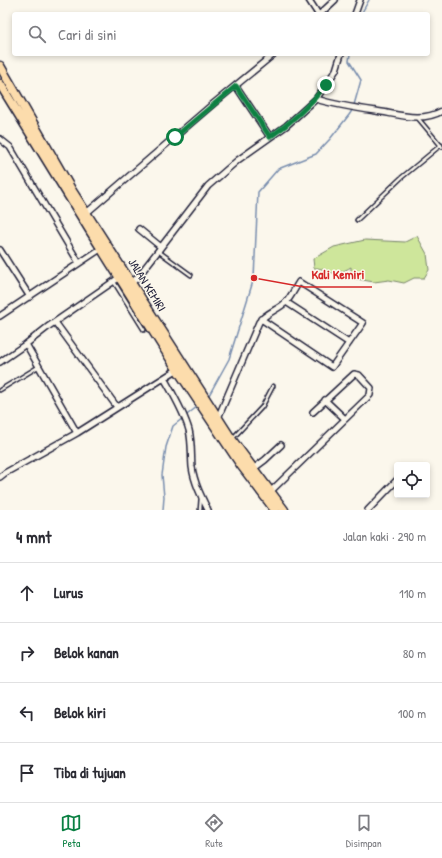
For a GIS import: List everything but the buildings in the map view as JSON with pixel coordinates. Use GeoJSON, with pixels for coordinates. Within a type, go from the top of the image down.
{"type":"FeatureCollection","features":[{"type":"Feature","properties":{"kind":"highway","name":"JALAN KEMIRI"},"geometry":{"type":"LineString","coordinates":[[0,66],[61,171],[102,248],[117,280],[129,286]]}},
{"type":"Feature","properties":{"kind":"highway","name":"JALAN KEMIRI"},"geometry":{"type":"LineString","coordinates":[[0,84],[199,395],[284,510]]}},
{"type":"Feature","properties":{"kind":"highway","name":"JALAN KEMIRI"},"geometry":{"type":"LineString","coordinates":[[214,416],[241,464],[272,509]]}},
{"type":"Feature","properties":{"kind":"street"},"geometry":{"type":"LineString","coordinates":[[309,0],[318,12]]}},
{"type":"Feature","properties":{"kind":"street"},"geometry":{"type":"LineString","coordinates":[[321,12],[335,0]]}},
{"type":"Feature","properties":{"kind":"street"},"geometry":{"type":"LineString","coordinates":[[356,12],[360,0]]}},
{"type":"Feature","properties":{"kind":"street"},"geometry":{"type":"LineString","coordinates":[[84,215],[272,56]]}},
{"type":"Feature","properties":{"kind":"street"},"geometry":{"type":"LineString","coordinates":[[129,286],[160,249],[208,186],[238,160],[286,126],[316,99],[333,74],[340,56]]}},
{"type":"Feature","properties":{"kind":"street"},"geometry":{"type":"LineString","coordinates":[[236,86],[270,137]]}},
{"type":"Feature","properties":{"kind":"street"},"geometry":{"type":"LineString","coordinates":[[316,99],[347,107],[416,117],[428,116],[442,111]]}},
{"type":"Feature","properties":{"kind":"street"},"geometry":{"type":"LineString","coordinates":[[0,139],[10,147],[79,263]]}},
{"type":"Feature","properties":{"kind":"street"},"geometry":{"type":"LineString","coordinates":[[139,229],[160,249]]}},
{"type":"Feature","properties":{"kind":"street"},"geometry":{"type":"LineString","coordinates":[[0,316],[102,248]]}},
{"type":"Feature","properties":{"kind":"street"},"geometry":{"type":"LineString","coordinates":[[0,250],[30,297]]}},
{"type":"Feature","properties":{"kind":"street"},"geometry":{"type":"LineString","coordinates":[[0,362],[117,280]]}},
{"type":"Feature","properties":{"kind":"street"},"geometry":{"type":"LineString","coordinates":[[214,416],[261,319],[286,302],[299,282],[362,323],[332,368],[261,319]]}},
{"type":"Feature","properties":{"kind":"street"},"geometry":{"type":"LineString","coordinates":[[286,302],[349,343]]}},
{"type":"Feature","properties":{"kind":"street"},"geometry":{"type":"LineString","coordinates":[[55,322],[117,407]]}},
{"type":"Feature","properties":{"kind":"street"},"geometry":{"type":"LineString","coordinates":[[26,344],[77,433]]}},
{"type":"Feature","properties":{"kind":"street"},"geometry":{"type":"LineString","coordinates":[[0,477],[77,433],[181,367]]}},
{"type":"Feature","properties":{"kind":"street"},"geometry":{"type":"LineString","coordinates":[[270,492],[344,418],[370,395],[371,388],[363,378],[356,374],[353,375],[313,412]]}},
{"type":"Feature","properties":{"kind":"street"},"geometry":{"type":"LineString","coordinates":[[164,378],[187,426],[190,438],[192,468],[201,497],[208,510]]}},
{"type":"Feature","properties":{"kind":"street"},"geometry":{"type":"LineString","coordinates":[[326,400],[344,418]]}},
{"type":"Feature","properties":{"kind":"street"},"geometry":{"type":"LineString","coordinates":[[253,469],[281,445]]}},
{"type":"Feature","properties":{"kind":"street"},"geometry":{"type":"LineString","coordinates":[[368,510],[394,483]]}},
{"type":"Feature","properties":{"kind":"lane"},"geometry":{"type":"LineString","coordinates":[[357,220],[401,178],[441,146],[416,117]]}},
{"type":"Feature","properties":{"kind":"lane"},"geometry":{"type":"LineString","coordinates":[[160,249],[191,275]]}},
{"type":"Feature","properties":{"kind":"lane"},"geometry":{"type":"LineString","coordinates":[[117,280],[144,330]]}},
{"type":"Feature","properties":{"kind":"lane"},"geometry":{"type":"LineString","coordinates":[[0,390],[39,366]]}},
{"type":"Feature","properties":{"kind":"lane"},"geometry":{"type":"LineString","coordinates":[[232,440],[259,411],[273,386]]}},
{"type":"Feature","properties":{"kind":"lane"},"geometry":{"type":"LineString","coordinates":[[200,510],[201,497]]}},
{"type":"Feature","properties":{"kind":"green space"},"geometry":{"type":"Polygon","coordinates":[[[417,236],[427,254],[429,270],[424,278],[414,278],[404,283],[389,280],[374,282],[351,278],[351,267],[338,273],[314,268],[313,259],[334,247],[365,240],[405,242],[417,236]]]}},
{"type":"Feature","properties":{"kind":"waterway"},"geometry":{"type":"LineString","coordinates":[[362,12],[369,0]]}},
{"type":"Feature","properties":{"kind":"waterway"},"geometry":{"type":"LineString","coordinates":[[350,56],[349,61],[361,80],[354,105]]}},
{"type":"Feature","properties":{"kind":"waterway"},"geometry":{"type":"LineString","coordinates":[[208,397],[229,359],[254,278],[258,192],[278,169],[316,154],[330,139],[353,109]]}},
{"type":"Feature","properties":{"kind":"waterway"},"geometry":{"type":"LineString","coordinates":[[163,510],[164,497],[162,475],[166,447],[173,426],[198,406]]}},
{"type":"Feature","properties":{"kind":"place","name":"Kali Kemiri"},"geometry":{"type":"Point","coordinates":[254,278]}},
{"type":"Feature","properties":{"kind":"route"},"geometry":{"type":"LineString","coordinates":[[175,137],[236,86],[270,137],[286,126],[316,99],[326,85]]}}]}
